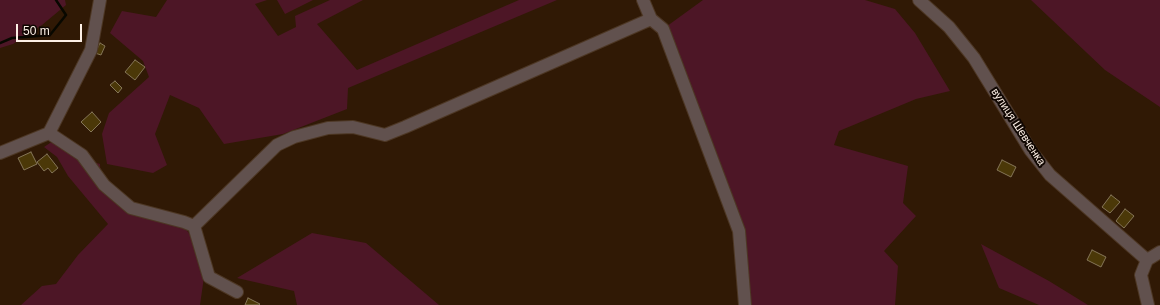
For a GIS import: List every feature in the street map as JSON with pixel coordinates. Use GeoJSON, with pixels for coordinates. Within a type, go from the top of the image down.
{"type":"FeatureCollection","features":[{"type":"Feature","properties":{"kind":"street"},"geometry":{"type":"LineString","coordinates":[[0,153],[49,133],[91,50],[100,0]]}},
{"type":"Feature","properties":{"kind":"street"},"geometry":{"type":"LineString","coordinates":[[643,0],[651,19],[663,29],[739,231],[745,305]]}},
{"type":"Feature","properties":{"kind":"street","name":"вулиця Шевченка"},"geometry":{"type":"LineString","coordinates":[[919,0],[949,27],[974,58],[1031,151],[1050,175],[1147,260]]}},
{"type":"Feature","properties":{"kind":"street"},"geometry":{"type":"LineString","coordinates":[[194,226],[277,145],[294,137],[328,128],[353,127],[385,135],[651,19]]}},
{"type":"Feature","properties":{"kind":"street"},"geometry":{"type":"LineString","coordinates":[[49,133],[82,155],[104,185],[131,208],[194,226]]}},
{"type":"Feature","properties":{"kind":"street"},"geometry":{"type":"LineString","coordinates":[[194,226],[209,277],[237,292]]}},
{"type":"Feature","properties":{"kind":"street"},"geometry":{"type":"LineString","coordinates":[[1148,305],[1141,276],[1147,260],[1160,252]]}},
{"type":"Feature","properties":{"kind":"shaded area"},"geometry":{"type":"Polygon","coordinates":[[[0,0],[65,0],[66,5],[42,25],[13,44],[0,48],[0,0]]]}},
{"type":"Feature","properties":{"kind":"shaded area"},"geometry":{"type":"Polygon","coordinates":[[[167,0],[267,0],[255,4],[278,36],[296,27],[295,16],[330,0],[363,0],[317,24],[357,70],[519,0],[557,0],[348,88],[347,109],[283,134],[224,144],[199,108],[170,95],[155,134],[167,165],[153,173],[107,164],[102,134],[109,113],[149,77],[143,61],[110,33],[122,11],[156,17],[167,0]]]}},
{"type":"Feature","properties":{"kind":"shaded area"},"geometry":{"type":"Polygon","coordinates":[[[277,0],[313,0],[285,14],[277,0]]]}},
{"type":"Feature","properties":{"kind":"shaded area"},"geometry":{"type":"Polygon","coordinates":[[[703,0],[865,0],[895,9],[915,33],[950,91],[916,99],[839,131],[834,145],[908,166],[903,203],[916,216],[884,251],[898,266],[895,305],[745,305],[739,231],[663,29],[703,0]]]}},
{"type":"Feature","properties":{"kind":"shaded area"},"geometry":{"type":"Polygon","coordinates":[[[1031,0],[1160,0],[1160,107],[1105,70],[1031,0]]]}},
{"type":"Feature","properties":{"kind":"shaded area"},"geometry":{"type":"Polygon","coordinates":[[[53,141],[74,156],[100,164],[101,188],[157,221],[184,226],[192,238],[204,277],[200,305],[21,305],[42,286],[56,284],[78,255],[108,224],[68,176],[57,157],[44,147],[53,141]]]}},
{"type":"Feature","properties":{"kind":"shaded area"},"geometry":{"type":"Polygon","coordinates":[[[312,233],[366,243],[439,305],[297,305],[294,291],[237,278],[312,233]]]}},
{"type":"Feature","properties":{"kind":"shaded area"},"geometry":{"type":"Polygon","coordinates":[[[981,244],[1049,281],[1088,305],[1039,305],[999,288],[981,244]]]}},
{"type":"Feature","properties":{"kind":"building"},"geometry":{"type":"Polygon","coordinates":[[[100,43],[105,46],[101,55],[95,53],[100,43]]]}},
{"type":"Feature","properties":{"kind":"building"},"geometry":{"type":"Polygon","coordinates":[[[135,60],[145,67],[135,80],[125,72],[135,60]]]}},
{"type":"Feature","properties":{"kind":"building"},"geometry":{"type":"Polygon","coordinates":[[[115,81],[122,88],[118,93],[110,85],[115,81]]]}},
{"type":"Feature","properties":{"kind":"building"},"geometry":{"type":"Polygon","coordinates":[[[92,112],[101,122],[91,132],[81,122],[92,112]]]}},
{"type":"Feature","properties":{"kind":"building"},"geometry":{"type":"Polygon","coordinates":[[[31,152],[37,164],[24,170],[18,158],[31,152]]]}},
{"type":"Feature","properties":{"kind":"building"},"geometry":{"type":"Polygon","coordinates":[[[47,154],[58,168],[52,173],[48,168],[44,171],[37,162],[47,154]]]}},
{"type":"Feature","properties":{"kind":"building"},"geometry":{"type":"Polygon","coordinates":[[[1002,160],[1016,167],[1011,177],[997,170],[1002,160]]]}},
{"type":"Feature","properties":{"kind":"building"},"geometry":{"type":"Polygon","coordinates":[[[1111,195],[1120,202],[1110,213],[1102,207],[1111,195]]]}},
{"type":"Feature","properties":{"kind":"building"},"geometry":{"type":"Polygon","coordinates":[[[1125,209],[1134,216],[1124,228],[1116,221],[1125,209]]]}},
{"type":"Feature","properties":{"kind":"building"},"geometry":{"type":"Polygon","coordinates":[[[1092,250],[1106,257],[1101,267],[1087,260],[1092,250]]]}},
{"type":"Feature","properties":{"kind":"building"},"geometry":{"type":"Polygon","coordinates":[[[248,298],[260,304],[245,305],[248,298]]]}},
{"type":"Feature","properties":{"kind":"waterway"},"geometry":{"type":"LineString","coordinates":[[0,43],[12,38],[50,35],[66,15],[56,0]]}}]}
